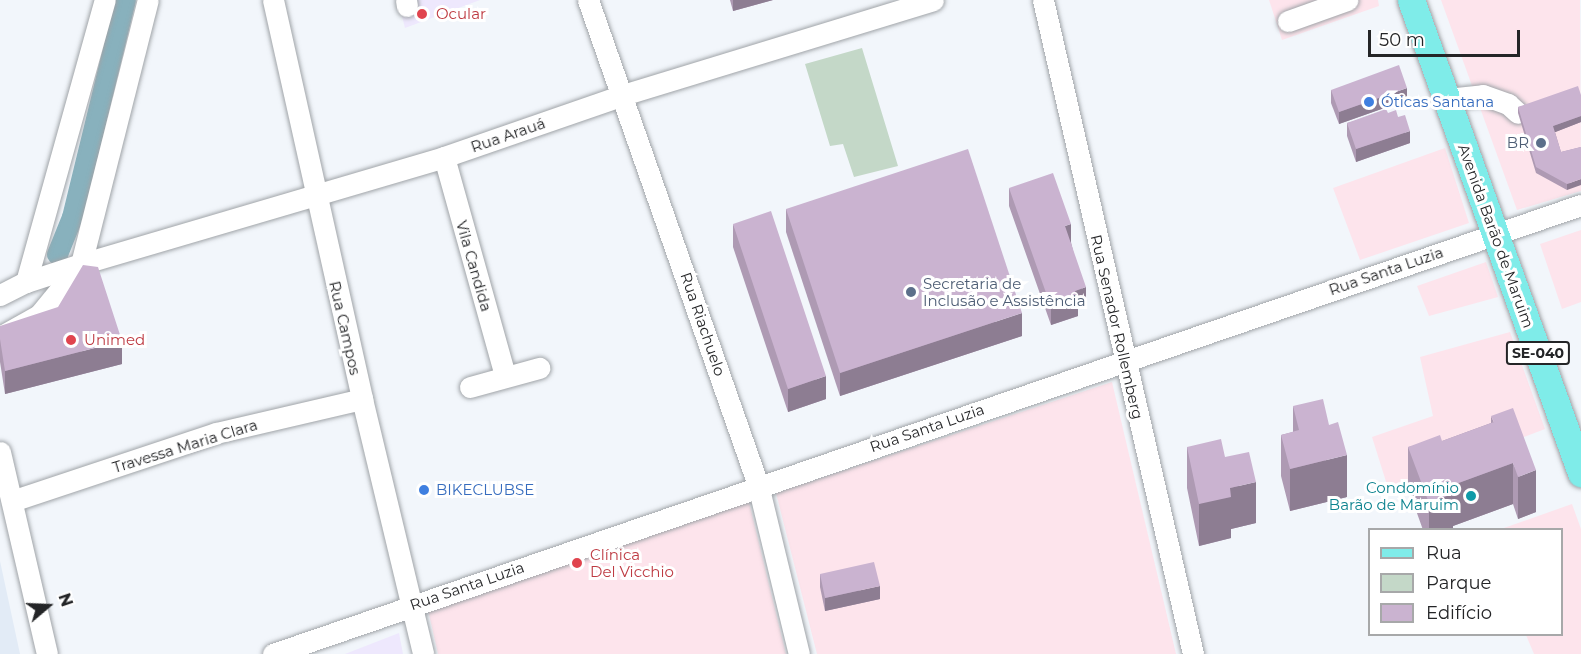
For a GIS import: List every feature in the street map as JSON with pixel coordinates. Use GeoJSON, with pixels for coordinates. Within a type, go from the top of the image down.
{"type":"FeatureCollection","features":[{"type":"Feature","properties":{"kind":"main road","name":"Avenida Barão de Maruim"},"geometry":{"type":"LineString","coordinates":[[1411,0],[1581,473]]}},
{"type":"Feature","properties":{"kind":"street"},"geometry":{"type":"LineString","coordinates":[[26,282],[105,0]]}},
{"type":"Feature","properties":{"kind":"street"},"geometry":{"type":"LineString","coordinates":[[0,337],[39,315],[81,264],[148,0]]}},
{"type":"Feature","properties":{"kind":"street","name":"Rua Campos"},"geometry":{"type":"LineString","coordinates":[[273,0],[362,399],[413,604],[423,654]]}},
{"type":"Feature","properties":{"kind":"street","name":"Rua Riachuelo"},"geometry":{"type":"LineString","coordinates":[[588,0],[623,94],[758,485],[799,654]]}},
{"type":"Feature","properties":{"kind":"street","name":"Rua Arauá"},"geometry":{"type":"LineString","coordinates":[[0,296],[26,282],[81,264],[444,157],[623,94],[933,0]]}},
{"type":"Feature","properties":{"kind":"street","name":"Rua Senador Rollemberg"},"geometry":{"type":"LineString","coordinates":[[1043,0],[1193,654]]}},
{"type":"Feature","properties":{"kind":"street"},"geometry":{"type":"LineString","coordinates":[[1288,21],[1347,0]]}},
{"type":"Feature","properties":{"kind":"street"},"geometry":{"type":"LineString","coordinates":[[1447,99],[1484,95],[1508,104],[1518,113]]}},
{"type":"Feature","properties":{"kind":"street","name":"Vila Candida"},"geometry":{"type":"LineString","coordinates":[[444,157],[505,376]]}},
{"type":"Feature","properties":{"kind":"street","name":"Rua Santa Luzia"},"geometry":{"type":"LineString","coordinates":[[273,654],[758,485],[1581,205]]}},
{"type":"Feature","properties":{"kind":"street"},"geometry":{"type":"LineString","coordinates":[[470,387],[539,368]]}},
{"type":"Feature","properties":{"kind":"street","name":"Travessa Maria Clara"},"geometry":{"type":"LineString","coordinates":[[12,501],[216,434],[362,399]]}},
{"type":"Feature","properties":{"kind":"street"},"geometry":{"type":"LineString","coordinates":[[0,452],[47,654]]}},
{"type":"Feature","properties":{"kind":"shaded area","name":"Ocular"},"geometry":{"type":"Polygon","coordinates":[[[398,0],[480,0],[405,28],[398,0]]]}},
{"type":"Feature","properties":{"kind":"shaded area"},"geometry":{"type":"Polygon","coordinates":[[[1269,0],[1378,0],[1379,6],[1282,40],[1269,0]]]}},
{"type":"Feature","properties":{"kind":"shaded area"},"geometry":{"type":"Polygon","coordinates":[[[1441,0],[1580,0],[1581,191],[1517,210],[1441,0]]]}},
{"type":"Feature","properties":{"kind":"shaded area"},"geometry":{"type":"Polygon","coordinates":[[[1445,148],[1469,223],[1360,260],[1333,188],[1445,148]]]}},
{"type":"Feature","properties":{"kind":"shaded area"},"geometry":{"type":"Polygon","coordinates":[[[1581,230],[1581,302],[1562,309],[1540,244],[1581,230]]]}},
{"type":"Feature","properties":{"kind":"shaded area"},"geometry":{"type":"Polygon","coordinates":[[[1486,262],[1498,297],[1429,316],[1417,286],[1486,262]]]}},
{"type":"Feature","properties":{"kind":"shaded area"},"geometry":{"type":"Polygon","coordinates":[[[1510,332],[1545,429],[1388,488],[1372,437],[1433,416],[1420,357],[1510,332]]]}},
{"type":"Feature","properties":{"kind":"shaded area"},"geometry":{"type":"Polygon","coordinates":[[[1112,382],[1176,654],[817,654],[776,493],[1112,382]]]}},
{"type":"Feature","properties":{"kind":"shaded area"},"geometry":{"type":"Polygon","coordinates":[[[749,502],[786,654],[438,654],[428,610],[749,502]]]}},
{"type":"Feature","properties":{"kind":"shaded area"},"geometry":{"type":"Polygon","coordinates":[[[1572,504],[1581,529],[1581,654],[1534,654],[1526,636],[1563,636],[1563,528],[1504,528],[1572,504]]]}},
{"type":"Feature","properties":{"kind":"shaded area"},"geometry":{"type":"Polygon","coordinates":[[[0,561],[20,654],[0,654],[0,561]]]}},
{"type":"Feature","properties":{"kind":"shaded area"},"geometry":{"type":"Polygon","coordinates":[[[399,633],[403,654],[345,654],[399,633]]]}},
{"type":"Feature","properties":{"kind":"green space"},"geometry":{"type":"Polygon","coordinates":[[[862,48],[898,166],[854,177],[843,144],[830,146],[805,64],[862,48]]]}},
{"type":"Feature","properties":{"kind":"building"},"geometry":{"type":"Polygon","coordinates":[[[1399,65],[1407,88],[1339,112],[1331,90],[1399,65]]]}},
{"type":"Feature","properties":{"kind":"building","name":"BR"},"geometry":{"type":"Polygon","coordinates":[[[1578,86],[1581,95],[1581,116],[1553,126],[1561,152],[1581,147],[1581,179],[1567,184],[1536,167],[1518,107],[1578,86]]]}},
{"type":"Feature","properties":{"kind":"building"},"geometry":{"type":"Polygon","coordinates":[[[1386,109],[1388,113],[1396,110],[1398,117],[1405,115],[1410,131],[1356,149],[1347,123],[1386,109]]]}},
{"type":"Feature","properties":{"kind":"building"},"geometry":{"type":"Polygon","coordinates":[[[968,149],[1022,313],[840,373],[786,209],[968,149]]]}},
{"type":"Feature","properties":{"kind":"building"},"geometry":{"type":"Polygon","coordinates":[[[1053,173],[1071,224],[1065,226],[1086,287],[1075,291],[1078,298],[1051,307],[1009,188],[1053,173]]]}},
{"type":"Feature","properties":{"kind":"building"},"geometry":{"type":"Polygon","coordinates":[[[771,211],[826,376],[788,389],[733,224],[771,211]]]}},
{"type":"Feature","properties":{"kind":"building"},"geometry":{"type":"Polygon","coordinates":[[[83,265],[98,267],[122,341],[5,371],[0,326],[58,307],[83,265]]]}},
{"type":"Feature","properties":{"kind":"building"},"geometry":{"type":"Polygon","coordinates":[[[1323,399],[1329,425],[1338,422],[1347,455],[1290,469],[1281,435],[1299,430],[1293,406],[1323,399]]]}},
{"type":"Feature","properties":{"kind":"building"},"geometry":{"type":"Polygon","coordinates":[[[1513,408],[1536,470],[1518,477],[1513,463],[1453,485],[1452,494],[1429,503],[1408,447],[1440,435],[1442,441],[1494,422],[1491,416],[1513,408]]]}},
{"type":"Feature","properties":{"kind":"building"},"geometry":{"type":"Polygon","coordinates":[[[1221,439],[1225,457],[1249,452],[1256,482],[1230,488],[1231,497],[1199,504],[1187,447],[1221,439]]]}},
{"type":"Feature","properties":{"kind":"building"},"geometry":{"type":"Polygon","coordinates":[[[874,562],[880,586],[825,598],[820,574],[874,562]]]}},
{"type":"Feature","properties":{"kind":"waterway"},"geometry":{"type":"LineString","coordinates":[[57,254],[72,217],[125,0]]}},
{"type":"Feature","properties":{"kind":"place","name":"Ocular"},"geometry":{"type":"Point","coordinates":[422,14]}},
{"type":"Feature","properties":{"kind":"place","name":"Óticas Santana"},"geometry":{"type":"Point","coordinates":[1369,102]}},
{"type":"Feature","properties":{"kind":"place","name":"BR"},"geometry":{"type":"Point","coordinates":[1541,143]}},
{"type":"Feature","properties":{"kind":"place","name":"Secretaria de Inclusão e Assistência"},"geometry":{"type":"Point","coordinates":[911,292]}},
{"type":"Feature","properties":{"kind":"place","name":"Unimed"},"geometry":{"type":"Point","coordinates":[71,340]}},
{"type":"Feature","properties":{"kind":"place","name":"BIKECLUBSE"},"geometry":{"type":"Point","coordinates":[424,490]}},
{"type":"Feature","properties":{"kind":"place","name":"Condomínio Barão de Maruim"},"geometry":{"type":"Point","coordinates":[1471,496]}},
{"type":"Feature","properties":{"kind":"place","name":"Clínica Del Vicchio"},"geometry":{"type":"Point","coordinates":[577,563]}}]}
